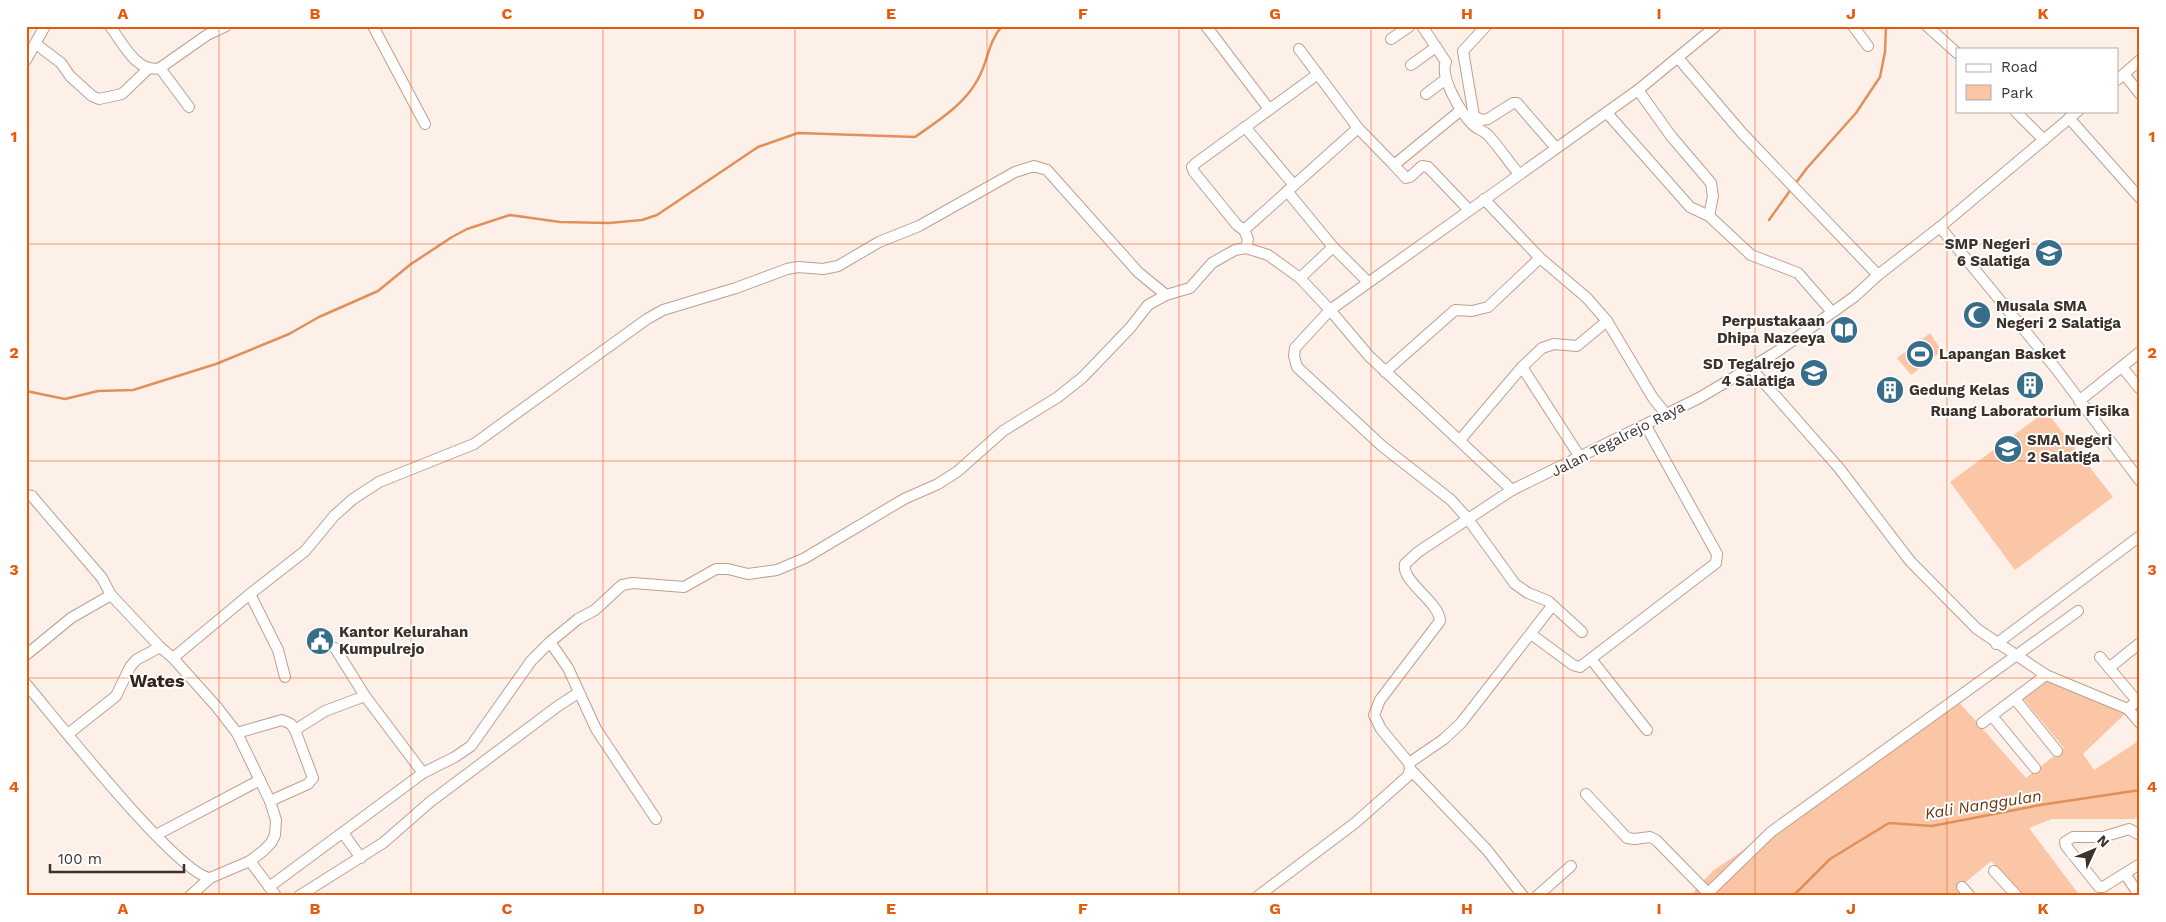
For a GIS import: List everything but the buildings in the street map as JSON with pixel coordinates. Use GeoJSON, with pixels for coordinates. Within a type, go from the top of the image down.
{"type":"FeatureCollection","features":[{"type":"Feature","properties":{"kind":"street"},"geometry":{"type":"LineString","coordinates":[[26,60],[45,26]]}},
{"type":"Feature","properties":{"kind":"street"},"geometry":{"type":"LineString","coordinates":[[110,26],[142,66],[148,69],[160,68],[207,35],[226,26]]}},
{"type":"Feature","properties":{"kind":"street"},"geometry":{"type":"LineString","coordinates":[[373,26],[425,124]]}},
{"type":"Feature","properties":{"kind":"street"},"geometry":{"type":"LineString","coordinates":[[1206,26],[1269,109]]}},
{"type":"Feature","properties":{"kind":"street"},"geometry":{"type":"LineString","coordinates":[[1391,39],[1410,26]]}},
{"type":"Feature","properties":{"kind":"street"},"geometry":{"type":"LineString","coordinates":[[1422,26],[1446,62],[1444,68],[1446,79],[1461,110],[1473,126],[1486,133],[1519,174]]}},
{"type":"Feature","properties":{"kind":"street"},"geometry":{"type":"LineString","coordinates":[[1486,26],[1463,51],[1474,116],[1481,120],[1488,119],[1512,103],[1517,103],[1556,148]]}},
{"type":"Feature","properties":{"kind":"street"},"geometry":{"type":"LineString","coordinates":[[1582,632],[1548,602],[1528,593],[1515,584],[1468,519],[1451,500],[1382,446],[1297,367],[1294,356],[1295,348],[1330,310],[1607,113],[1679,59],[1716,26]]}},
{"type":"Feature","properties":{"kind":"street"},"geometry":{"type":"LineString","coordinates":[[1853,26],[1868,46]]}},
{"type":"Feature","properties":{"kind":"street"},"geometry":{"type":"LineString","coordinates":[[1927,26],[1956,52]]}},
{"type":"Feature","properties":{"kind":"street"},"geometry":{"type":"LineString","coordinates":[[36,44],[61,63],[70,76],[92,96],[99,99],[122,94],[148,69]]}},
{"type":"Feature","properties":{"kind":"street"},"geometry":{"type":"LineString","coordinates":[[1411,66],[1436,47]]}},
{"type":"Feature","properties":{"kind":"street"},"geometry":{"type":"LineString","coordinates":[[1299,49],[1358,128],[1406,178],[1410,177],[1422,166],[1428,167],[1469,210]]}},
{"type":"Feature","properties":{"kind":"street"},"geometry":{"type":"LineString","coordinates":[[1679,59],[1786,182],[1878,275]]}},
{"type":"Feature","properties":{"kind":"street"},"geometry":{"type":"LineString","coordinates":[[2140,60],[2121,77],[2140,94]]}},
{"type":"Feature","properties":{"kind":"street"},"geometry":{"type":"LineString","coordinates":[[160,68],[189,107]]}},
{"type":"Feature","properties":{"kind":"street"},"geometry":{"type":"LineString","coordinates":[[1246,248],[1248,239],[1244,230],[1237,225],[1192,167],[1196,162],[1318,74]]}},
{"type":"Feature","properties":{"kind":"street"},"geometry":{"type":"LineString","coordinates":[[1426,94],[1446,79]]}},
{"type":"Feature","properties":{"kind":"street"},"geometry":{"type":"LineString","coordinates":[[1638,90],[1671,136],[1710,183],[1713,196],[1709,216]]}},
{"type":"Feature","properties":{"kind":"street"},"geometry":{"type":"LineString","coordinates":[[1394,165],[1461,110]]}},
{"type":"Feature","properties":{"kind":"street"},"geometry":{"type":"LineString","coordinates":[[2016,112],[2044,140]]}},
{"type":"Feature","properties":{"kind":"street"},"geometry":{"type":"LineString","coordinates":[[1607,113],[1690,207],[1709,216],[1751,255],[1798,273],[1832,312]]}},
{"type":"Feature","properties":{"kind":"street"},"geometry":{"type":"LineString","coordinates":[[2074,115],[2140,198]]}},
{"type":"Feature","properties":{"kind":"street","name":"Jalan Tegalrejo Raya"},"geometry":{"type":"LineString","coordinates":[[1410,766],[1381,728],[1374,715],[1380,700],[1440,621],[1438,612],[1406,574],[1404,566],[1418,552],[1512,490],[1646,426],[1751,368],[1854,297],[1878,275],[1940,227],[2074,115]]}},
{"type":"Feature","properties":{"kind":"street"},"geometry":{"type":"LineString","coordinates":[[1245,128],[1333,246],[1368,282]]}},
{"type":"Feature","properties":{"kind":"street"},"geometry":{"type":"LineString","coordinates":[[1244,230],[1358,128]]}},
{"type":"Feature","properties":{"kind":"street"},"geometry":{"type":"LineString","coordinates":[[173,658],[250,594],[306,551],[334,516],[352,499],[379,482],[474,444],[647,319],[663,310],[736,288],[787,269],[798,267],[823,269],[838,266],[878,242],[919,226],[1024,168],[1034,166],[1047,170],[1138,272],[1166,295]]}},
{"type":"Feature","properties":{"kind":"street"},"geometry":{"type":"LineString","coordinates":[[1484,200],[1540,258],[1587,298],[1607,321],[1653,398],[1666,414]]}},
{"type":"Feature","properties":{"kind":"street"},"geometry":{"type":"LineString","coordinates":[[1940,227],[2057,370],[2140,481]]}},
{"type":"Feature","properties":{"kind":"street"},"geometry":{"type":"LineString","coordinates":[[1300,278],[1333,246]]}},
{"type":"Feature","properties":{"kind":"street"},"geometry":{"type":"LineString","coordinates":[[269,886],[423,773],[472,746],[531,661],[550,642],[578,619],[595,610],[622,585],[633,583],[684,587],[716,569],[728,569],[748,574],[777,570],[805,558],[904,499],[938,484],[958,471],[1003,431],[1058,397],[1083,377],[1130,328],[1148,305],[1166,295],[1190,288],[1212,263],[1235,250],[1246,248],[1268,255],[1300,278],[1385,372],[1512,490]]}},
{"type":"Feature","properties":{"kind":"street"},"geometry":{"type":"LineString","coordinates":[[1385,372],[1455,310],[1472,310],[1488,306],[1540,258]]}},
{"type":"Feature","properties":{"kind":"street"},"geometry":{"type":"LineString","coordinates":[[1460,440],[1522,367],[1542,348],[1554,344],[1577,346],[1607,321]]}},
{"type":"Feature","properties":{"kind":"street"},"geometry":{"type":"LineString","coordinates":[[2079,401],[2140,352]]}},
{"type":"Feature","properties":{"kind":"street"},"geometry":{"type":"LineString","coordinates":[[1522,367],[1580,457]]}},
{"type":"Feature","properties":{"kind":"street"},"geometry":{"type":"LineString","coordinates":[[2122,367],[2140,389]]}},
{"type":"Feature","properties":{"kind":"street"},"geometry":{"type":"LineString","coordinates":[[1751,368],[1839,468],[1910,561],[1977,629],[1996,644],[2046,675],[2128,709],[2140,723]]}},
{"type":"Feature","properties":{"kind":"street"},"geometry":{"type":"LineString","coordinates":[[1531,634],[1576,667],[1580,667],[1714,565],[1718,557],[1646,426]]}},
{"type":"Feature","properties":{"kind":"street"},"geometry":{"type":"LineString","coordinates":[[26,495],[32,496],[106,583],[111,595],[123,605],[216,706],[237,733],[270,801],[276,820],[275,835],[271,843],[250,860],[210,878],[190,896]]}},
{"type":"Feature","properties":{"kind":"street"},"geometry":{"type":"LineString","coordinates":[[1996,644],[2140,536]]}},
{"type":"Feature","properties":{"kind":"street"},"geometry":{"type":"LineString","coordinates":[[250,594],[278,650],[285,677]]}},
{"type":"Feature","properties":{"kind":"street"},"geometry":{"type":"LineString","coordinates":[[26,655],[71,618],[111,595]]}},
{"type":"Feature","properties":{"kind":"street"},"geometry":{"type":"LineString","coordinates":[[1258,896],[1355,822],[1404,780],[1410,766],[1461,723],[1552,606]]}},
{"type":"Feature","properties":{"kind":"street"},"geometry":{"type":"LineString","coordinates":[[1586,794],[1627,838],[1650,837],[1656,840],[1707,894],[1771,832],[2078,611]]}},
{"type":"Feature","properties":{"kind":"street"},"geometry":{"type":"LineString","coordinates":[[550,642],[568,668],[596,729],[656,819]]}},
{"type":"Feature","properties":{"kind":"street"},"geometry":{"type":"LineString","coordinates":[[2109,668],[2140,643]]}},
{"type":"Feature","properties":{"kind":"street"},"geometry":{"type":"LineString","coordinates":[[68,734],[116,696],[130,667],[136,660],[160,647]]}},
{"type":"Feature","properties":{"kind":"street"},"geometry":{"type":"LineString","coordinates":[[335,648],[365,696],[423,773]]}},
{"type":"Feature","properties":{"kind":"street"},"geometry":{"type":"LineString","coordinates":[[2100,657],[2138,700],[2128,709]]}},
{"type":"Feature","properties":{"kind":"street"},"geometry":{"type":"LineString","coordinates":[[1591,659],[1647,730]]}},
{"type":"Feature","properties":{"kind":"street"},"geometry":{"type":"LineString","coordinates":[[1982,723],[2046,675]]}},
{"type":"Feature","properties":{"kind":"street"},"geometry":{"type":"LineString","coordinates":[[26,684],[103,777],[156,835],[193,870],[203,877],[210,878]]}},
{"type":"Feature","properties":{"kind":"street"},"geometry":{"type":"LineString","coordinates":[[299,896],[326,877],[361,858],[383,843],[430,802],[578,693]]}},
{"type":"Feature","properties":{"kind":"street"},"geometry":{"type":"LineString","coordinates":[[295,730],[325,711],[365,696]]}},
{"type":"Feature","properties":{"kind":"street"},"geometry":{"type":"LineString","coordinates":[[2015,699],[2057,751]]}},
{"type":"Feature","properties":{"kind":"street"},"geometry":{"type":"LineString","coordinates":[[1992,716],[2035,768]]}},
{"type":"Feature","properties":{"kind":"street"},"geometry":{"type":"LineString","coordinates":[[237,733],[282,720],[291,724],[295,730],[313,778],[308,784],[270,801]]}},
{"type":"Feature","properties":{"kind":"street"},"geometry":{"type":"LineString","coordinates":[[1410,766],[1487,850],[1523,896]]}},
{"type":"Feature","properties":{"kind":"street"},"geometry":{"type":"LineString","coordinates":[[156,835],[260,780]]}},
{"type":"Feature","properties":{"kind":"street"},"geometry":{"type":"LineString","coordinates":[[2140,835],[2129,830],[2103,837],[2073,837],[2066,842],[2066,846],[2099,887],[2104,887],[2140,864]]}},
{"type":"Feature","properties":{"kind":"street"},"geometry":{"type":"LineString","coordinates":[[343,833],[361,858]]}},
{"type":"Feature","properties":{"kind":"street"},"geometry":{"type":"LineString","coordinates":[[250,860],[276,896]]}},
{"type":"Feature","properties":{"kind":"street"},"geometry":{"type":"LineString","coordinates":[[1537,896],[1570,866]]}},
{"type":"Feature","properties":{"kind":"street"},"geometry":{"type":"LineString","coordinates":[[1994,872],[2018,896]]}},
{"type":"Feature","properties":{"kind":"street"},"geometry":{"type":"LineString","coordinates":[[2124,874],[2140,896]]}},
{"type":"Feature","properties":{"kind":"street"},"geometry":{"type":"LineString","coordinates":[[1962,886],[1970,896]]}},
{"type":"Feature","properties":{"kind":"green space","name":"Lapangan Basket"},"geometry":{"type":"Polygon","coordinates":[[[1930,333],[1942,351],[1911,375],[1897,358],[1930,333]]]}},
{"type":"Feature","properties":{"kind":"green space"},"geometry":{"type":"Polygon","coordinates":[[[2046,411],[2113,497],[2015,570],[1950,482],[2046,411]]]}},
{"type":"Feature","properties":{"kind":"green space"},"geometry":{"type":"Polygon","coordinates":[[[2044,677],[2128,711],[2083,754],[2094,770],[2140,740],[2140,815],[2134,819],[2052,819],[2029,828],[2080,896],[2024,896],[1991,861],[1960,887],[1968,896],[1692,896],[1697,887],[1714,870],[1958,701],[2026,778],[2064,748],[2020,695],[2044,677]]]}},
{"type":"Feature","properties":{"kind":"waterway"},"geometry":{"type":"LineString","coordinates":[[26,391],[65,399],[98,391],[133,390],[216,364],[289,334],[319,317],[378,291],[411,264],[452,237],[467,229],[510,215],[560,222],[609,223],[642,220],[657,215],[758,147],[798,133],[915,137],[950,111],[973,88],[997,32],[1002,26]]}},
{"type":"Feature","properties":{"kind":"waterway"},"geometry":{"type":"LineString","coordinates":[[1795,184],[1856,113],[1880,77],[1885,52],[1886,26]]}},
{"type":"Feature","properties":{"kind":"waterway"},"geometry":{"type":"LineString","coordinates":[[1769,220],[1792,188]]}},
{"type":"Feature","properties":{"kind":"waterway","name":"Kali Nanggulan"},"geometry":{"type":"LineString","coordinates":[[1793,896],[1830,859],[1889,823],[1932,826],[2040,805],[2140,790]]}},
{"type":"Feature","properties":{"kind":"place","name":"SMP Negeri 6 Salatiga"},"geometry":{"type":"Point","coordinates":[2049,253]}},
{"type":"Feature","properties":{"kind":"place","name":"Musala SMA Negeri 2 Salatiga"},"geometry":{"type":"Point","coordinates":[1977,315]}},
{"type":"Feature","properties":{"kind":"place","name":"Perpustakaan Dhipa Nazeeya"},"geometry":{"type":"Point","coordinates":[1844,330]}},
{"type":"Feature","properties":{"kind":"place","name":"Lapangan Basket"},"geometry":{"type":"Point","coordinates":[1920,354]}},
{"type":"Feature","properties":{"kind":"place","name":"SD Tegalrejo 4 Salatiga"},"geometry":{"type":"Point","coordinates":[1814,373]}},
{"type":"Feature","properties":{"kind":"place","name":"Ruang Laboratorium Fisika"},"geometry":{"type":"Point","coordinates":[2030,385]}},
{"type":"Feature","properties":{"kind":"place","name":"Gedung Kelas"},"geometry":{"type":"Point","coordinates":[1890,390]}},
{"type":"Feature","properties":{"kind":"place","name":"SMA Negeri 2 Salatiga"},"geometry":{"type":"Point","coordinates":[2008,449]}},
{"type":"Feature","properties":{"kind":"place","name":"Kantor Kelurahan Kumpulrejo"},"geometry":{"type":"Point","coordinates":[320,641]}},
{"type":"Feature","properties":{"kind":"district","name":"Wates"},"geometry":{"type":"Point","coordinates":[157,681]}}]}
